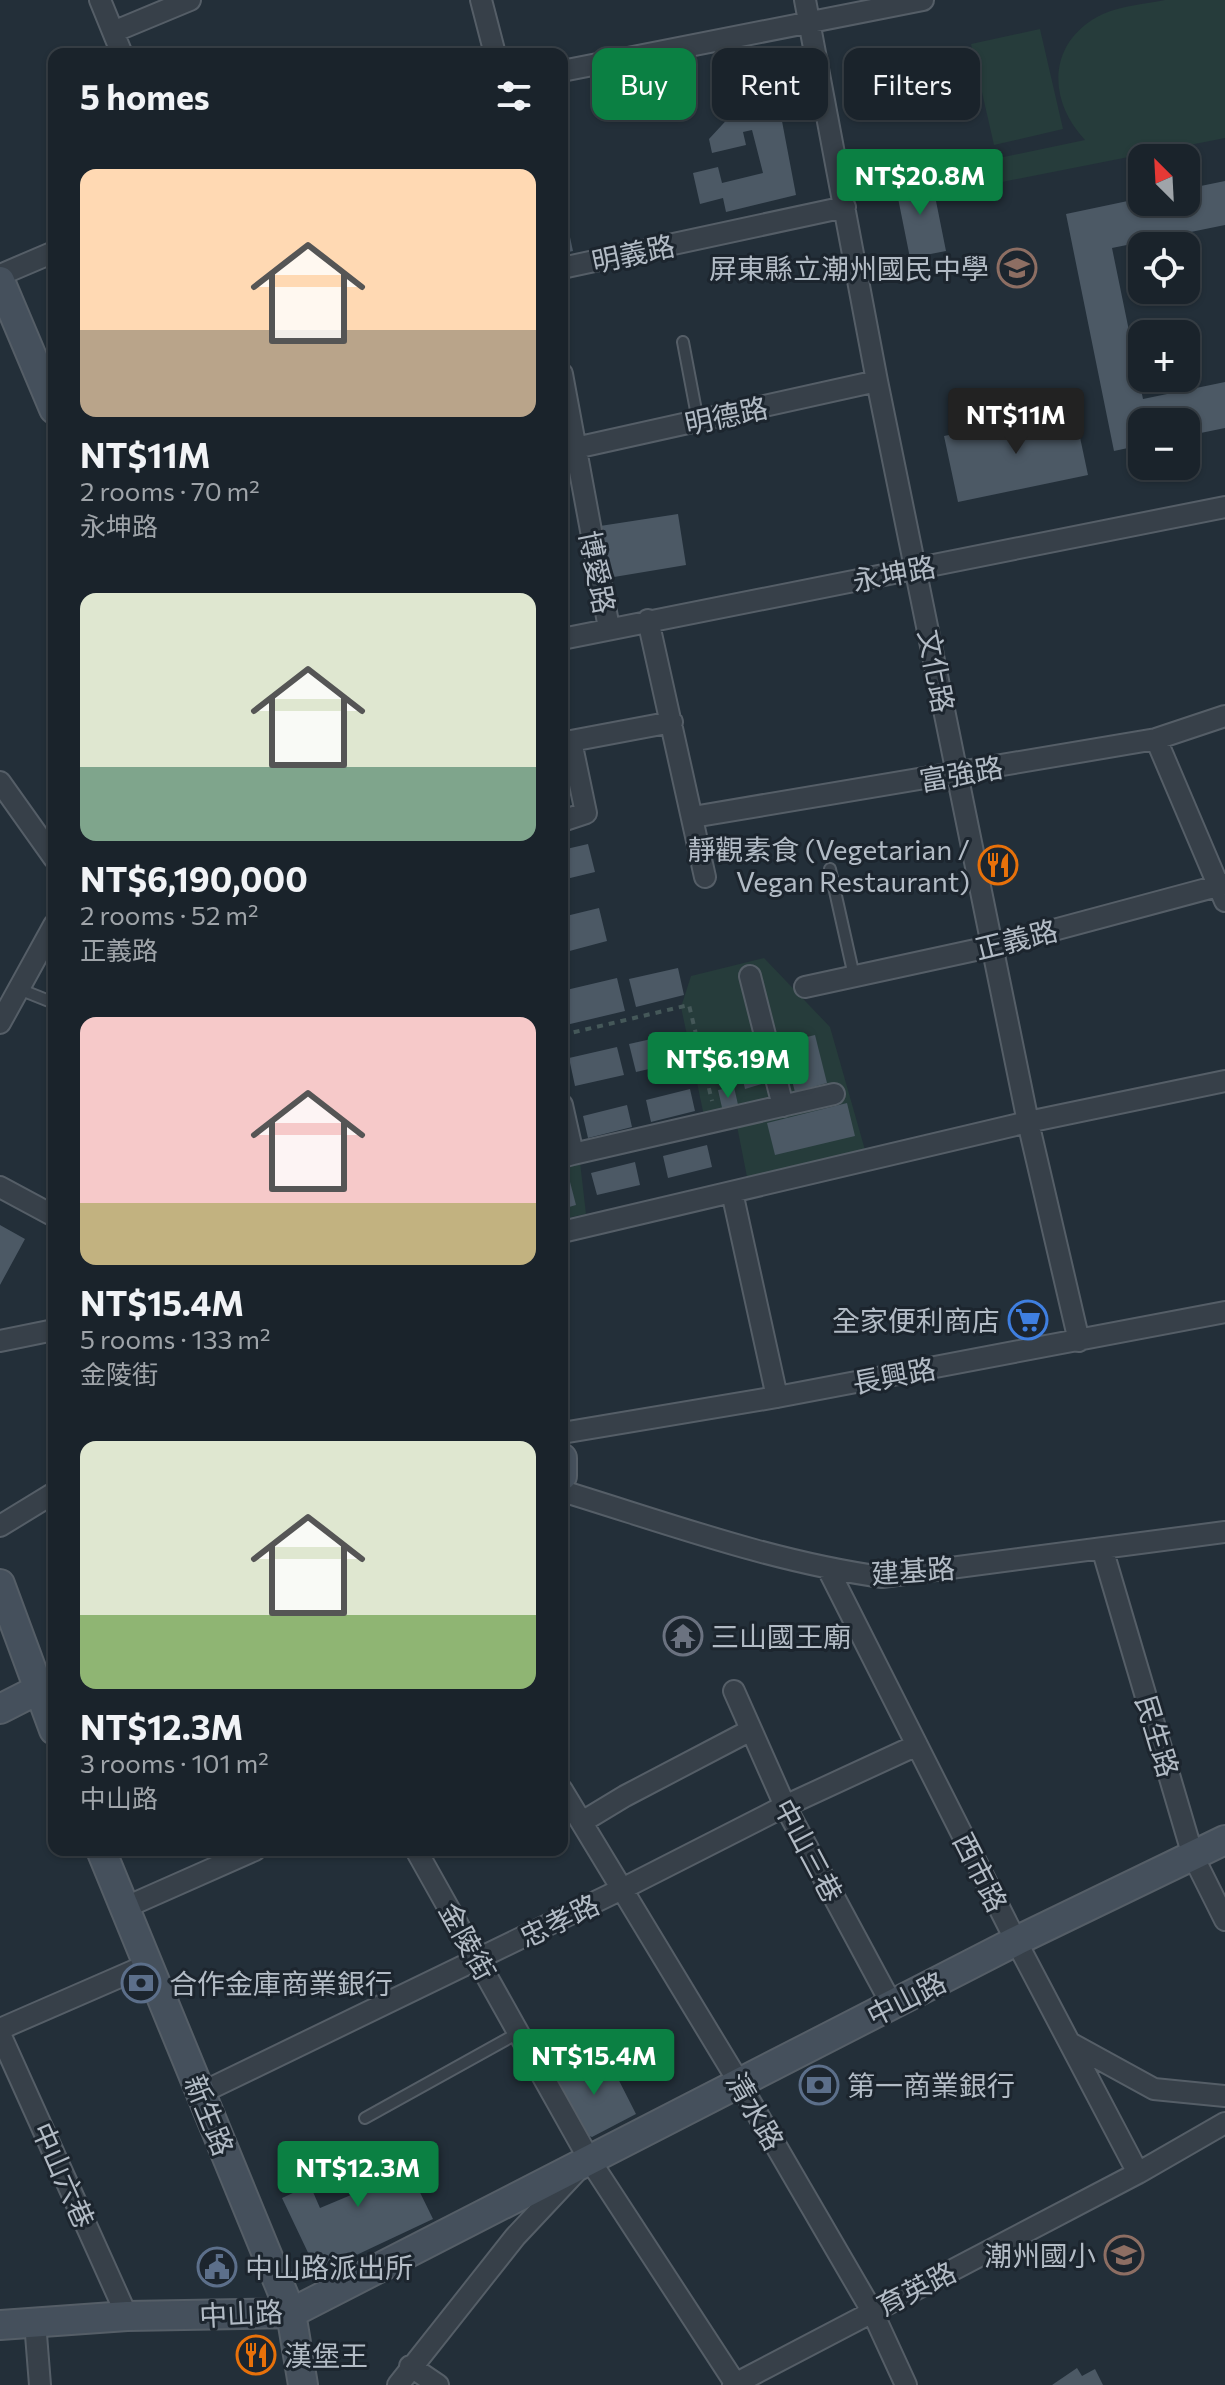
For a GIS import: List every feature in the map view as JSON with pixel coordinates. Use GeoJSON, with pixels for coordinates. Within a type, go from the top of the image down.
{"type":"FeatureCollection","features":[{"type":"Feature","properties":{"kind":"main road"},"geometry":{"type":"LineString","coordinates":[[0,278],[48,394]]}},
{"type":"Feature","properties":{"kind":"main road"},"geometry":{"type":"LineString","coordinates":[[0,1584],[46,1685],[0,1709]]}},
{"type":"Feature","properties":{"kind":"main road","name":"中山路"},"geometry":{"type":"LineString","coordinates":[[0,2325],[127,2316],[291,2313],[1016,1941],[1225,1840]]}},
{"type":"Feature","properties":{"kind":"main road","name":"新生路"},"geometry":{"type":"LineString","coordinates":[[103,1856],[291,2313],[303,2385]]}},
{"type":"Feature","properties":{"kind":"street"},"geometry":{"type":"LineString","coordinates":[[100,0],[120,48]]}},
{"type":"Feature","properties":{"kind":"street"},"geometry":{"type":"LineString","coordinates":[[113,32],[190,0]]}},
{"type":"Feature","properties":{"kind":"street"},"geometry":{"type":"LineString","coordinates":[[481,0],[493,48]]}},
{"type":"Feature","properties":{"kind":"street","name":"文化路"},"geometry":{"type":"LineString","coordinates":[[805,0],[877,381],[1028,1122],[1079,1341]]}},
{"type":"Feature","properties":{"kind":"street"},"geometry":{"type":"LineString","coordinates":[[568,70],[923,0]]}},
{"type":"Feature","properties":{"kind":"street","name":"明義路"},"geometry":{"type":"LineString","coordinates":[[568,267],[845,207]]}},
{"type":"Feature","properties":{"kind":"street"},"geometry":{"type":"LineString","coordinates":[[0,278],[48,255]]}},
{"type":"Feature","properties":{"kind":"street","name":"明德路"},"geometry":{"type":"LineString","coordinates":[[568,450],[877,381]]}},
{"type":"Feature","properties":{"kind":"street","name":"博愛路"},"geometry":{"type":"LineString","coordinates":[[568,450],[609,628]]}},
{"type":"Feature","properties":{"kind":"street","name":"永坤路"},"geometry":{"type":"LineString","coordinates":[[568,638],[1225,507]]}},
{"type":"Feature","properties":{"kind":"street"},"geometry":{"type":"LineString","coordinates":[[648,620],[705,877]]}},
{"type":"Feature","properties":{"kind":"street","name":"富強路"},"geometry":{"type":"LineString","coordinates":[[693,817],[1156,739],[1225,716]]}},
{"type":"Feature","properties":{"kind":"street"},"geometry":{"type":"LineString","coordinates":[[568,819],[586,813],[571,741],[672,722]]}},
{"type":"Feature","properties":{"kind":"street"},"geometry":{"type":"LineString","coordinates":[[1156,739],[1222,890]]}},
{"type":"Feature","properties":{"kind":"street"},"geometry":{"type":"LineString","coordinates":[[0,782],[48,850]]}},
{"type":"Feature","properties":{"kind":"street","name":"正義路"},"geometry":{"type":"LineString","coordinates":[[805,987],[994,946],[1222,890]]}},
{"type":"Feature","properties":{"kind":"street"},"geometry":{"type":"LineString","coordinates":[[0,1023],[48,936]]}},
{"type":"Feature","properties":{"kind":"street"},"geometry":{"type":"LineString","coordinates":[[750,976],[783,1106]]}},
{"type":"Feature","properties":{"kind":"street"},"geometry":{"type":"LineString","coordinates":[[0,978],[18,989]]}},
{"type":"Feature","properties":{"kind":"street"},"geometry":{"type":"LineString","coordinates":[[568,1231],[1028,1122],[1225,1081]]}},
{"type":"Feature","properties":{"kind":"street"},"geometry":{"type":"LineString","coordinates":[[568,1155],[834,1094]]}},
{"type":"Feature","properties":{"kind":"street"},"geometry":{"type":"LineString","coordinates":[[0,1187],[48,1213]]}},
{"type":"Feature","properties":{"kind":"street"},"geometry":{"type":"LineString","coordinates":[[732,1192],[777,1397]]}},
{"type":"Feature","properties":{"kind":"street","name":"長興路"},"geometry":{"type":"LineString","coordinates":[[568,1432],[777,1397],[1225,1312]]}},
{"type":"Feature","properties":{"kind":"street"},"geometry":{"type":"LineString","coordinates":[[0,1341],[48,1331]]}},
{"type":"Feature","properties":{"kind":"street","name":"建基路"},"geometry":{"type":"LineString","coordinates":[[568,1493],[828,1569],[882,1577],[1225,1532]]}},
{"type":"Feature","properties":{"kind":"street"},"geometry":{"type":"LineString","coordinates":[[0,1526],[48,1497]]}},
{"type":"Feature","properties":{"kind":"street","name":"民生路"},"geometry":{"type":"LineString","coordinates":[[1102,1548],[1193,1856],[1225,1920]]}},
{"type":"Feature","properties":{"kind":"street","name":"西市路"},"geometry":{"type":"LineString","coordinates":[[828,1569],[1016,1941],[1138,2173]]}},
{"type":"Feature","properties":{"kind":"street","name":"中山三巷"},"geometry":{"type":"LineString","coordinates":[[734,1691],[785,1806],[892,2005]]}},
{"type":"Feature","properties":{"kind":"street"},"geometry":{"type":"LineString","coordinates":[[582,1822],[751,1730]]}},
{"type":"Feature","properties":{"kind":"street","name":"忠孝路"},"geometry":{"type":"LineString","coordinates":[[201,2093],[624,1888],[785,1806],[917,1745]]}},
{"type":"Feature","properties":{"kind":"street","name":"清水路"},"geometry":{"type":"LineString","coordinates":[[568,1800],[624,1888],[872,2311],[906,2385]]}},
{"type":"Feature","properties":{"kind":"street"},"geometry":{"type":"LineString","coordinates":[[124,1908],[241,1856]]}},
{"type":"Feature","properties":{"kind":"street","name":"金陵街"},"geometry":{"type":"LineString","coordinates":[[419,1856],[589,2159],[734,2384]]}},
{"type":"Feature","properties":{"kind":"street"},"geometry":{"type":"LineString","coordinates":[[0,2032],[147,1965]]}},
{"type":"Feature","properties":{"kind":"street","name":"中山六巷"},"geometry":{"type":"LineString","coordinates":[[0,2032],[127,2316]]}},
{"type":"Feature","properties":{"kind":"street"},"geometry":{"type":"LineString","coordinates":[[1072,2044],[1154,2089],[1225,2096]]}},
{"type":"Feature","properties":{"kind":"street","name":"育英路"},"geometry":{"type":"LineString","coordinates":[[734,2384],[1138,2173],[1225,2123]]}},
{"type":"Feature","properties":{"kind":"street","name":"中山路"},"geometry":{"type":"LineString","coordinates":[[398,2385],[515,2237],[589,2159]]}},
{"type":"Feature","properties":{"kind":"street"},"geometry":{"type":"LineString","coordinates":[[35,2322],[40,2385]]}},
{"type":"Feature","properties":{"kind":"street"},"geometry":{"type":"LineString","coordinates":[[410,2366],[438,2385]]}},
{"type":"Feature","properties":{"kind":"lane"},"geometry":{"type":"LineString","coordinates":[[683,342],[698,421]]}},
{"type":"Feature","properties":{"kind":"lane"},"geometry":{"type":"LineString","coordinates":[[830,869],[854,976]]}},
{"type":"Feature","properties":{"kind":"lane"},"geometry":{"type":"LineString","coordinates":[[18,989],[48,1001]]}},
{"type":"Feature","properties":{"kind":"lane"},"geometry":{"type":"LineString","coordinates":[[365,2118],[518,2033]]}},
{"type":"Feature","properties":{"kind":"path"},"geometry":{"type":"LineString","coordinates":[[568,1034],[689,1005],[716,1121]]}},
{"type":"Feature","properties":{"kind":"green space"},"geometry":{"type":"Polygon","coordinates":[[[1165,0],[1225,0],[1225,138],[1195,144],[1128,144],[1128,157],[997,183],[994,159],[1085,140],[1072,124],[1059,89],[1063,54],[1085,25],[1103,14],[1165,0]]]}},
{"type":"Feature","properties":{"kind":"green space"},"geometry":{"type":"Polygon","coordinates":[[[1040,29],[1063,129],[994,145],[980,84],[980,48],[972,48],[971,44],[1040,29]]]}},
{"type":"Feature","properties":{"kind":"green space"},"geometry":{"type":"Polygon","coordinates":[[[764,958],[830,1027],[865,1150],[747,1177],[737,1126],[580,1162],[586,1214],[568,1218],[568,1150],[704,1116],[681,1007],[691,976],[764,958]]]}},
{"type":"Feature","properties":{"kind":"building"},"geometry":{"type":"Polygon","coordinates":[[[727,120],[782,120],[796,195],[726,212],[723,198],[700,204],[693,173],[718,167],[722,183],[763,173],[752,130],[743,132],[746,145],[712,153],[709,139],[727,120]]]}},
{"type":"Feature","properties":{"kind":"building"},"geometry":{"type":"Polygon","coordinates":[[[931,176],[946,251],[910,258],[895,183],[931,176]]]}},
{"type":"Feature","properties":{"kind":"building"},"geometry":{"type":"Polygon","coordinates":[[[1225,181],[1225,225],[1191,232],[1128,232],[1128,245],[1112,248],[1128,326],[1128,392],[1142,392],[1143,399],[1177,392],[1200,392],[1200,387],[1225,382],[1225,428],[1200,433],[1200,408],[1128,408],[1128,448],[1114,451],[1066,214],[1128,201],[1128,216],[1200,216],[1200,186],[1225,181]]]}},
{"type":"Feature","properties":{"kind":"building"},"geometry":{"type":"Polygon","coordinates":[[[568,228],[573,251],[568,252],[568,228]]]}},
{"type":"Feature","properties":{"kind":"building"},"geometry":{"type":"Polygon","coordinates":[[[1074,409],[1088,475],[958,502],[944,436],[1074,409]]]}},
{"type":"Feature","properties":{"kind":"building"},"geometry":{"type":"Polygon","coordinates":[[[678,514],[686,565],[608,578],[600,526],[678,514]]]}},
{"type":"Feature","properties":{"kind":"building"},"geometry":{"type":"Polygon","coordinates":[[[588,844],[595,872],[568,879],[568,849],[588,844]]]}},
{"type":"Feature","properties":{"kind":"building"},"geometry":{"type":"Polygon","coordinates":[[[599,908],[607,941],[568,951],[568,916],[599,908]]]}},
{"type":"Feature","properties":{"kind":"building"},"geometry":{"type":"Polygon","coordinates":[[[678,968],[684,995],[636,1007],[629,979],[678,968]]]}},
{"type":"Feature","properties":{"kind":"building"},"geometry":{"type":"Polygon","coordinates":[[[617,978],[625,1011],[568,1025],[568,990],[617,978]]]}},
{"type":"Feature","properties":{"kind":"building"},"geometry":{"type":"Polygon","coordinates":[[[678,1033],[684,1061],[636,1072],[629,1044],[678,1033]]]}},
{"type":"Feature","properties":{"kind":"building"},"geometry":{"type":"Polygon","coordinates":[[[815,1035],[827,1083],[795,1092],[782,1043],[815,1035]]]}},
{"type":"Feature","properties":{"kind":"building"},"geometry":{"type":"Polygon","coordinates":[[[617,1047],[624,1075],[575,1086],[569,1058],[617,1047]]]}},
{"type":"Feature","properties":{"kind":"building"},"geometry":{"type":"Polygon","coordinates":[[[761,1066],[765,1083],[745,1089],[741,1072],[761,1066]]]}},
{"type":"Feature","properties":{"kind":"building"},"geometry":{"type":"Polygon","coordinates":[[[734,1087],[739,1109],[723,1112],[718,1090],[734,1087]]]}},
{"type":"Feature","properties":{"kind":"building"},"geometry":{"type":"Polygon","coordinates":[[[690,1089],[695,1111],[651,1122],[646,1100],[690,1089]]]}},
{"type":"Feature","properties":{"kind":"building"},"geometry":{"type":"Polygon","coordinates":[[[847,1103],[855,1136],[775,1155],[767,1123],[847,1103]]]}},
{"type":"Feature","properties":{"kind":"building"},"geometry":{"type":"Polygon","coordinates":[[[627,1105],[632,1127],[588,1138],[583,1116],[627,1105]]]}},
{"type":"Feature","properties":{"kind":"building"},"geometry":{"type":"Polygon","coordinates":[[[707,1145],[712,1167],[668,1178],[663,1156],[707,1145]]]}},
{"type":"Feature","properties":{"kind":"building"},"geometry":{"type":"Polygon","coordinates":[[[635,1162],[640,1185],[597,1195],[591,1173],[635,1162]]]}},
{"type":"Feature","properties":{"kind":"building"},"geometry":{"type":"Polygon","coordinates":[[[568,1178],[576,1205],[568,1207],[568,1178]]]}},
{"type":"Feature","properties":{"kind":"building"},"geometry":{"type":"Polygon","coordinates":[[[0,1225],[25,1239],[0,1285],[0,1225]]]}},
{"type":"Feature","properties":{"kind":"building"},"geometry":{"type":"Polygon","coordinates":[[[605,2053],[636,2114],[592,2137],[577,2132],[551,2080],[605,2053]]]}},
{"type":"Feature","properties":{"kind":"building"},"geometry":{"type":"Polygon","coordinates":[[[353,2142],[361,2159],[385,2150],[398,2179],[411,2174],[433,2219],[333,2266],[312,2261],[282,2198],[310,2185],[320,2208],[351,2195],[334,2156],[353,2142]]]}},
{"type":"Feature","properties":{"kind":"building"},"geometry":{"type":"Polygon","coordinates":[[[1077,2368],[1082,2376],[1095,2369],[1103,2385],[1052,2385],[1077,2368]]]}},
{"type":"Feature","properties":{"kind":"place","name":"屏東縣立潮州國民中學"},"geometry":{"type":"Point","coordinates":[1017,268]}},
{"type":"Feature","properties":{"kind":"place","name":"靜觀素食 (Vegetarian / Vegan Restaurant)"},"geometry":{"type":"Point","coordinates":[998,865]}},
{"type":"Feature","properties":{"kind":"place","name":"全家便利商店"},"geometry":{"type":"Point","coordinates":[1028,1320]}},
{"type":"Feature","properties":{"kind":"place","name":"三山國王廟"},"geometry":{"type":"Point","coordinates":[683,1636]}},
{"type":"Feature","properties":{"kind":"place","name":"合作金庫商業銀行"},"geometry":{"type":"Point","coordinates":[141,1983]}},
{"type":"Feature","properties":{"kind":"place","name":"第一商業銀行"},"geometry":{"type":"Point","coordinates":[819,2085]}},
{"type":"Feature","properties":{"kind":"place","name":"潮州國小"},"geometry":{"type":"Point","coordinates":[1124,2255]}},
{"type":"Feature","properties":{"kind":"place","name":"中山路派出所"},"geometry":{"type":"Point","coordinates":[217,2267]}},
{"type":"Feature","properties":{"kind":"place","name":"漢堡王"},"geometry":{"type":"Point","coordinates":[256,2355]}}]}
